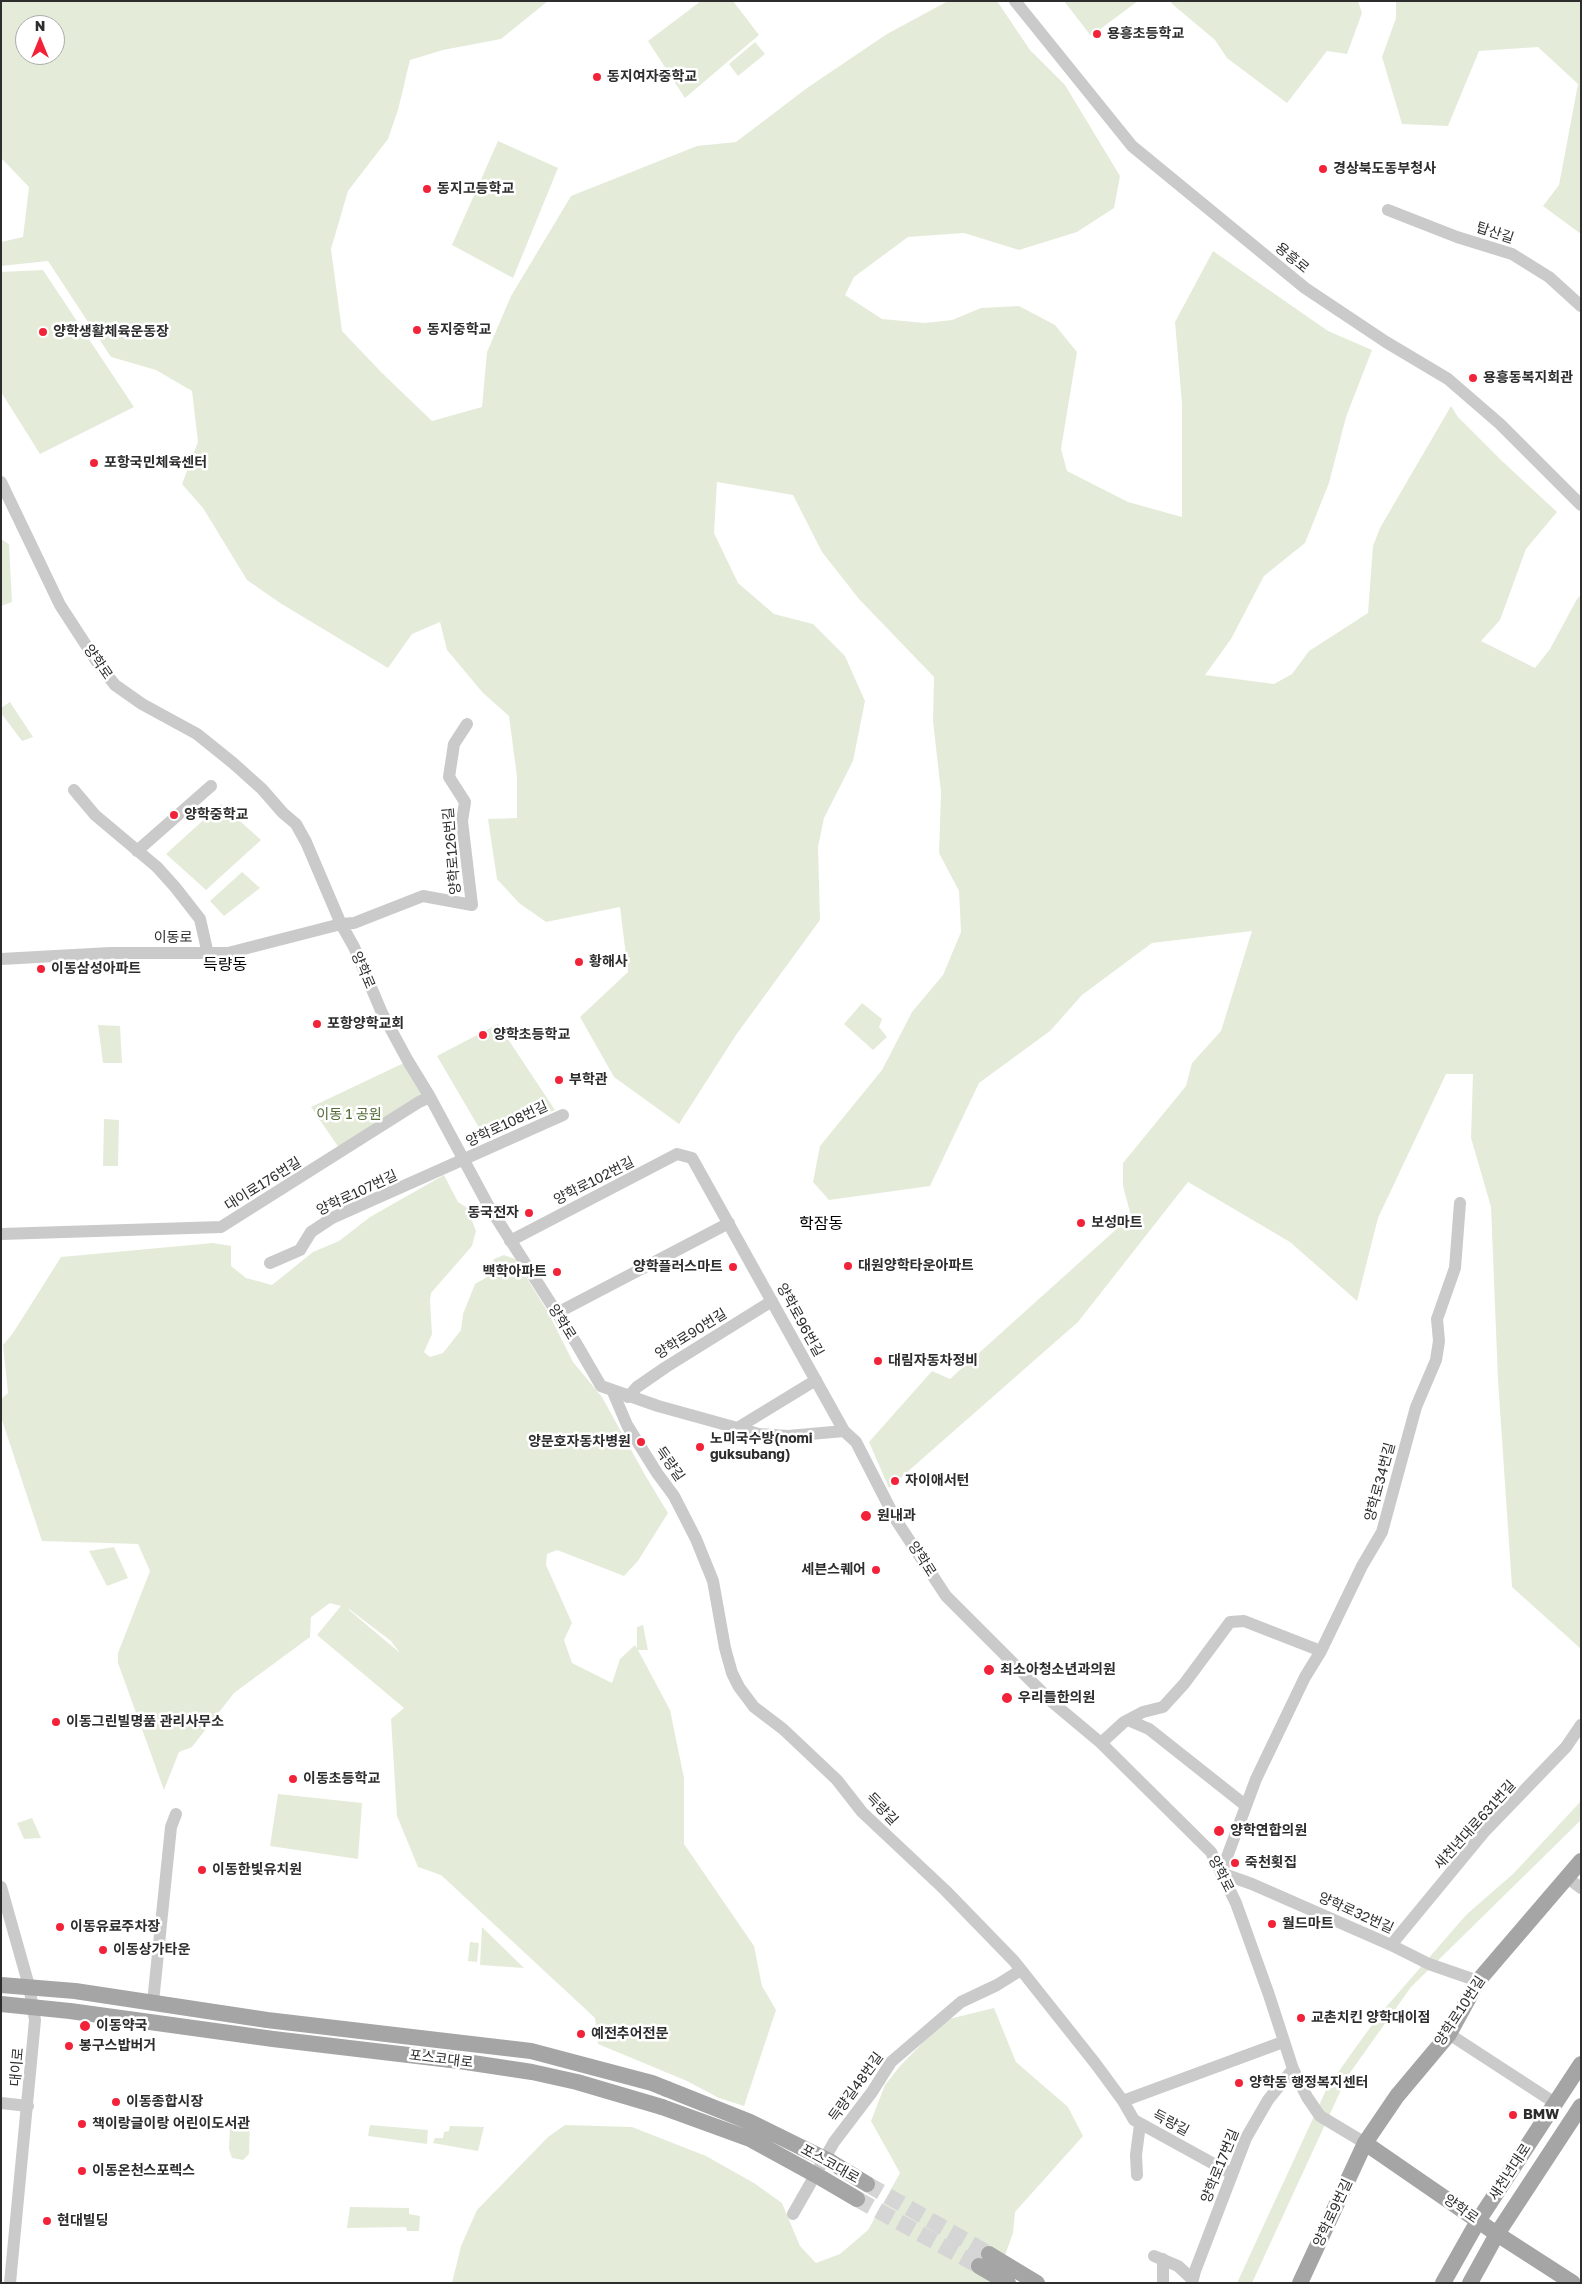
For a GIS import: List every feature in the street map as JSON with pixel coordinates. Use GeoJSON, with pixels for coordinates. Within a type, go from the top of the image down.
{"type":"FeatureCollection","features":[{"type":"Feature","properties":{"kind":"main road","name":"양학로10번길"},"geometry":{"type":"LineString","coordinates":[[1365,2143],[1397,2096],[1449,2034],[1478,1982],[1566,1877],[1581,1862]]}},
{"type":"Feature","properties":{"kind":"main road","name":"포스코대로"},"geometry":{"type":"LineString","coordinates":[[1,1985],[29,1986],[216,2012],[531,2051],[652,2083],[750,2122],[831,2162],[867,2184]]}},
{"type":"Feature","properties":{"kind":"main road","name":"포스코대로"},"geometry":{"type":"LineString","coordinates":[[1,2004],[459,2061],[532,2072],[577,2082],[662,2107],[750,2139],[857,2199]]}},
{"type":"Feature","properties":{"kind":"main road"},"geometry":{"type":"LineString","coordinates":[[215,2030],[220,2023],[216,2012]]}},
{"type":"Feature","properties":{"kind":"main road","name":"새천년대로"},"geometry":{"type":"LineString","coordinates":[[1443,2283],[1478,2221],[1581,2064]]}},
{"type":"Feature","properties":{"kind":"main road","name":"새천년대로"},"geometry":{"type":"LineString","coordinates":[[1470,2283],[1497,2234],[1581,2106]]}},
{"type":"Feature","properties":{"kind":"main road","name":"양학로"},"geometry":{"type":"LineString","coordinates":[[1365,2143],[1497,2234],[1573,2283]]}},
{"type":"Feature","properties":{"kind":"main road","name":"양학로9번길"},"geometry":{"type":"LineString","coordinates":[[1300,2283],[1365,2143]]}},
{"type":"Feature","properties":{"kind":"main road"},"geometry":{"type":"LineString","coordinates":[[1008,2283],[984,2260],[1037,2283]]}},
{"type":"Feature","properties":{"kind":"street","name":"용흥로"},"geometry":{"type":"LineString","coordinates":[[1015,1],[1132,146],[1306,288],[1386,342],[1448,379],[1500,424],[1581,505]]}},
{"type":"Feature","properties":{"kind":"street","name":"탑산길"},"geometry":{"type":"LineString","coordinates":[[1388,210],[1457,237],[1512,254],[1548,277],[1581,306]]}},
{"type":"Feature","properties":{"kind":"street","name":"양학로"},"geometry":{"type":"LineString","coordinates":[[1,482],[60,605],[115,685],[142,704],[198,734],[296,824],[306,842],[340,924],[354,947],[382,1013],[510,1241],[557,1313],[601,1386],[628,1397],[760,1434],[788,1436],[844,1431],[856,1442],[896,1520],[946,1596],[1052,1702],[1101,1743],[1211,1852],[1239,1913],[1269,1995],[1292,2069],[1320,2116],[1365,2143]]}},
{"type":"Feature","properties":{"kind":"street","name":"양학로126번길"},"geometry":{"type":"LineString","coordinates":[[340,924],[364,920],[423,896],[472,906],[462,821],[464,802],[449,777],[454,744],[467,724]]}},
{"type":"Feature","properties":{"kind":"street"},"geometry":{"type":"LineString","coordinates":[[137,851],[211,786]]}},
{"type":"Feature","properties":{"kind":"street"},"geometry":{"type":"LineString","coordinates":[[74,790],[95,815],[157,867],[200,919],[208,954]]}},
{"type":"Feature","properties":{"kind":"street","name":"이동로"},"geometry":{"type":"LineString","coordinates":[[1,959],[110,953],[228,953],[340,924]]}},
{"type":"Feature","properties":{"kind":"street","name":"대이로176번길"},"geometry":{"type":"LineString","coordinates":[[1,1234],[221,1228],[419,1102],[430,1097]]}},
{"type":"Feature","properties":{"kind":"street","name":"양학로108번길"},"geometry":{"type":"LineString","coordinates":[[464,1160],[563,1115]]}},
{"type":"Feature","properties":{"kind":"street","name":"양학로102번길"},"geometry":{"type":"LineString","coordinates":[[510,1241],[677,1154],[692,1158]]}},
{"type":"Feature","properties":{"kind":"street","name":"양학로96번길"},"geometry":{"type":"LineString","coordinates":[[692,1158],[730,1223],[844,1431]]}},
{"type":"Feature","properties":{"kind":"street","name":"양학로107번길"},"geometry":{"type":"LineString","coordinates":[[270,1263],[300,1250],[311,1232],[332,1218],[464,1160]]}},
{"type":"Feature","properties":{"kind":"street","name":"양학로34번길"},"geometry":{"type":"LineString","coordinates":[[1221,1873],[1256,1779],[1305,1677],[1321,1651],[1362,1566],[1382,1532],[1416,1407],[1436,1360],[1439,1341],[1437,1318],[1455,1268],[1460,1203]]}},
{"type":"Feature","properties":{"kind":"street"},"geometry":{"type":"LineString","coordinates":[[557,1313],[730,1223]]}},
{"type":"Feature","properties":{"kind":"street","name":"양학로90번길"},"geometry":{"type":"LineString","coordinates":[[628,1397],[637,1387],[666,1367],[772,1301]]}},
{"type":"Feature","properties":{"kind":"street"},"geometry":{"type":"LineString","coordinates":[[738,1427],[816,1380]]}},
{"type":"Feature","properties":{"kind":"street","name":"득량길"},"geometry":{"type":"LineString","coordinates":[[613,1392],[627,1425],[657,1474],[674,1496],[696,1539],[713,1582],[725,1648],[732,1673],[739,1687],[754,1707],[783,1729],[837,1780],[862,1812],[946,1890],[1021,1970],[1123,2101],[1134,2120],[1232,2174]]}},
{"type":"Feature","properties":{"kind":"street"},"geometry":{"type":"LineString","coordinates":[[1101,1743],[1128,1720],[1143,1712],[1163,1707],[1184,1684],[1230,1622],[1244,1621],[1321,1651]]}},
{"type":"Feature","properties":{"kind":"street"},"geometry":{"type":"LineString","coordinates":[[1128,1720],[1149,1729],[1245,1805]]}},
{"type":"Feature","properties":{"kind":"street","name":"새천년대로631번길"},"geometry":{"type":"LineString","coordinates":[[1391,1945],[1485,1831],[1566,1747],[1581,1725]]}},
{"type":"Feature","properties":{"kind":"street"},"geometry":{"type":"LineString","coordinates":[[153,2002],[170,1827],[176,1814]]}},
{"type":"Feature","properties":{"kind":"street","name":"양학로32번길"},"geometry":{"type":"LineString","coordinates":[[1221,1873],[1252,1884],[1391,1945],[1429,1964],[1478,1982]]}},
{"type":"Feature","properties":{"kind":"street"},"geometry":{"type":"LineString","coordinates":[[1566,1877],[1581,1888]]}},
{"type":"Feature","properties":{"kind":"street","name":"대이로"},"geometry":{"type":"LineString","coordinates":[[1,1887],[29,1986],[35,2029],[10,2283]]}},
{"type":"Feature","properties":{"kind":"street","name":"득량길48번길"},"geometry":{"type":"LineString","coordinates":[[793,2214],[834,2142],[872,2092],[891,2062],[961,2002],[997,1986],[1021,1970]]}},
{"type":"Feature","properties":{"kind":"street"},"geometry":{"type":"LineString","coordinates":[[1449,2034],[1555,2103]]}},
{"type":"Feature","properties":{"kind":"street"},"geometry":{"type":"LineString","coordinates":[[1123,2101],[1283,2042]]}},
{"type":"Feature","properties":{"kind":"street","name":"양학로17번길"},"geometry":{"type":"LineString","coordinates":[[1192,2281],[1246,2138],[1268,2100],[1292,2069]]}},
{"type":"Feature","properties":{"kind":"street"},"geometry":{"type":"LineString","coordinates":[[1,2103],[28,2106]]}},
{"type":"Feature","properties":{"kind":"street"},"geometry":{"type":"LineString","coordinates":[[1137,2175],[1136,2155],[1140,2124]]}},
{"type":"Feature","properties":{"kind":"street"},"geometry":{"type":"LineString","coordinates":[[1163,2283],[1158,2258],[1178,2266],[1192,2281]]}},
{"type":"Feature","properties":{"kind":"green space"},"geometry":{"type":"Polygon","coordinates":[[[1,1],[548,1],[501,39],[443,50],[410,60],[398,110],[388,139],[348,191],[331,249],[342,331],[432,421],[482,407],[487,352],[511,296],[571,196],[697,146],[736,142],[807,88],[887,34],[948,1],[997,1],[1030,50],[1065,85],[1120,176],[1114,208],[1077,232],[1019,250],[964,233],[908,237],[854,277],[845,295],[882,319],[925,323],[952,320],[981,308],[1019,306],[1055,325],[1077,352],[1061,449],[1067,471],[1128,502],[1182,517],[1182,404],[1175,322],[1213,251],[1328,331],[1372,350],[1346,417],[1329,483],[1305,543],[1264,576],[1231,639],[1205,675],[1274,684],[1292,674],[1309,651],[1368,613],[1373,546],[1380,528],[1451,406],[1458,417],[1502,461],[1557,512],[1526,549],[1500,620],[1481,641],[1535,668],[1550,649],[1581,595],[1581,1649],[1512,1587],[1498,1380],[1491,1207],[1471,1138],[1473,1074],[1446,1074],[1378,1218],[1357,1301],[1290,1242],[1188,1182],[1078,1322],[889,1488],[869,1442],[932,1371],[950,1379],[1131,1216],[1123,1186],[1123,1163],[1186,1086],[1192,1063],[1221,1031],[1252,931],[1152,943],[1082,995],[1050,1031],[979,1083],[930,1186],[829,1200],[813,1182],[820,1146],[882,1070],[912,1012],[943,975],[961,932],[959,891],[939,853],[941,792],[933,721],[934,677],[859,599],[822,552],[793,495],[717,482],[714,533],[738,583],[774,614],[813,624],[845,656],[865,701],[853,761],[824,818],[818,847],[820,920],[736,1035],[679,1124],[614,1077],[580,1017],[628,972],[620,907],[546,922],[519,903],[497,879],[488,819],[517,818],[517,777],[509,716],[483,693],[447,650],[440,622],[412,634],[388,668],[280,603],[247,580],[203,508],[182,484],[198,442],[192,391],[156,370],[111,357],[48,261],[1,266],[1,242],[23,237],[29,187],[1,158],[1,1]]]}},
{"type":"Feature","properties":{"kind":"green space"},"geometry":{"type":"Polygon","coordinates":[[[701,1],[733,1],[759,35],[685,98],[648,41],[701,1]]]}},
{"type":"Feature","properties":{"kind":"green space"},"geometry":{"type":"Polygon","coordinates":[[[1064,1],[1138,1],[1091,36],[1064,1]]]}},
{"type":"Feature","properties":{"kind":"green space"},"geometry":{"type":"Polygon","coordinates":[[[1173,1],[1358,1],[1362,13],[1347,54],[1327,51],[1287,103],[1227,58],[1215,40],[1171,3],[1173,1]]]}},
{"type":"Feature","properties":{"kind":"green space"},"geometry":{"type":"Polygon","coordinates":[[[1396,1],[1581,1],[1581,234],[1543,206],[1559,185],[1578,84],[1538,47],[1479,51],[1448,126],[1402,124],[1382,57],[1396,18],[1396,1]]]}},
{"type":"Feature","properties":{"kind":"green space"},"geometry":{"type":"Polygon","coordinates":[[[755,42],[765,54],[738,76],[729,64],[755,42]]]}},
{"type":"Feature","properties":{"kind":"green space"},"geometry":{"type":"Polygon","coordinates":[[[498,141],[558,168],[513,278],[452,245],[498,141]]]}},
{"type":"Feature","properties":{"kind":"green space","name":"양학생활체육운동장"},"geometry":{"type":"Polygon","coordinates":[[[43,270],[134,407],[40,454],[1,392],[1,272],[43,270]]]}},
{"type":"Feature","properties":{"kind":"green space"},"geometry":{"type":"Polygon","coordinates":[[[1,539],[9,544],[12,602],[1,606],[1,539]]]}},
{"type":"Feature","properties":{"kind":"green space"},"geometry":{"type":"Polygon","coordinates":[[[10,702],[33,737],[22,741],[1,713],[1,708],[10,702]]]}},
{"type":"Feature","properties":{"kind":"green space"},"geometry":{"type":"Polygon","coordinates":[[[221,804],[261,840],[206,890],[166,854],[221,804]]]}},
{"type":"Feature","properties":{"kind":"green space"},"geometry":{"type":"Polygon","coordinates":[[[242,872],[260,888],[224,916],[210,901],[242,872]]]}},
{"type":"Feature","properties":{"kind":"green space"},"geometry":{"type":"Polygon","coordinates":[[[862,1003],[882,1019],[879,1027],[887,1037],[873,1050],[844,1024],[862,1003]]]}},
{"type":"Feature","properties":{"kind":"green space"},"geometry":{"type":"Polygon","coordinates":[[[498,1024],[555,1110],[485,1138],[437,1056],[498,1024]]]}},
{"type":"Feature","properties":{"kind":"green space"},"geometry":{"type":"Polygon","coordinates":[[[98,1025],[120,1026],[122,1063],[103,1063],[98,1025]]]}},
{"type":"Feature","properties":{"kind":"green space","name":"이동 1 공원"},"geometry":{"type":"Polygon","coordinates":[[[408,1061],[430,1097],[339,1148],[311,1107],[408,1061]]]}},
{"type":"Feature","properties":{"kind":"green space"},"geometry":{"type":"Polygon","coordinates":[[[104,1119],[119,1120],[118,1166],[103,1166],[104,1119]]]}},
{"type":"Feature","properties":{"kind":"green space"},"geometry":{"type":"Polygon","coordinates":[[[444,1175],[458,1202],[467,1208],[476,1231],[472,1246],[431,1293],[432,1334],[424,1352],[430,1357],[443,1353],[461,1330],[463,1314],[475,1284],[487,1277],[494,1259],[504,1255],[515,1259],[548,1312],[573,1362],[602,1397],[668,1513],[638,1561],[624,1576],[557,1550],[547,1554],[546,1565],[572,1623],[564,1640],[572,1663],[612,1683],[620,1659],[635,1645],[637,1648],[637,1627],[643,1625],[648,1650],[638,1650],[670,1710],[684,1778],[684,1844],[754,1946],[762,1986],[776,2010],[744,2106],[719,2098],[687,2081],[598,2044],[595,2018],[441,1875],[418,1867],[397,1816],[391,1719],[404,1708],[317,1635],[341,1606],[330,1603],[311,1617],[310,1637],[234,1693],[192,1747],[179,1752],[164,1790],[118,1663],[118,1653],[150,1571],[138,1544],[42,1541],[1,1417],[1,1399],[8,1393],[3,1345],[13,1333],[61,1257],[213,1243],[231,1246],[231,1266],[246,1278],[272,1285],[313,1252],[339,1241],[370,1217],[444,1175]],[[349,1609],[400,1653],[391,1641],[349,1609]]]}},
{"type":"Feature","properties":{"kind":"green space"},"geometry":{"type":"Polygon","coordinates":[[[114,1547],[128,1578],[107,1586],[89,1551],[114,1547]]]}},
{"type":"Feature","properties":{"kind":"green space"},"geometry":{"type":"Polygon","coordinates":[[[278,1794],[362,1803],[358,1859],[270,1846],[278,1794]]]}},
{"type":"Feature","properties":{"kind":"green space"},"geometry":{"type":"Polygon","coordinates":[[[1581,1801],[1581,1820],[1411,1987],[1347,2077],[1252,2283],[1237,2283],[1327,2088],[1356,2047],[1380,2014],[1466,1915],[1514,1873],[1581,1801]]]}},
{"type":"Feature","properties":{"kind":"green space"},"geometry":{"type":"Polygon","coordinates":[[[32,1818],[41,1838],[24,1839],[17,1823],[32,1818]]]}},
{"type":"Feature","properties":{"kind":"green space"},"geometry":{"type":"Polygon","coordinates":[[[482,1927],[524,1968],[480,1965],[482,1927]]]}},
{"type":"Feature","properties":{"kind":"green space"},"geometry":{"type":"Polygon","coordinates":[[[470,1942],[479,1943],[477,1962],[468,1961],[470,1942]]]}},
{"type":"Feature","properties":{"kind":"green space"},"geometry":{"type":"Polygon","coordinates":[[[994,2008],[1016,2062],[1068,2107],[1083,2136],[1015,2212],[1013,2233],[995,2283],[452,2283],[461,2246],[477,2210],[548,2137],[565,2125],[632,2127],[706,2156],[754,2183],[782,2203],[800,2246],[816,2263],[840,2254],[868,2230],[900,2173],[871,2121],[885,2085],[900,2066],[945,2020],[994,2008]]]}},
{"type":"Feature","properties":{"kind":"green space"},"geometry":{"type":"Polygon","coordinates":[[[234,2121],[250,2122],[249,2154],[243,2160],[232,2158],[229,2149],[230,2127],[234,2121]]]}},
{"type":"Feature","properties":{"kind":"green space"},"geometry":{"type":"Polygon","coordinates":[[[370,2125],[428,2130],[427,2144],[368,2136],[370,2125]]]}},
{"type":"Feature","properties":{"kind":"green space"},"geometry":{"type":"Polygon","coordinates":[[[450,2126],[484,2127],[478,2151],[433,2143],[435,2138],[443,2138],[444,2132],[449,2131],[450,2126]]]}},
{"type":"Feature","properties":{"kind":"green space"},"geometry":{"type":"Polygon","coordinates":[[[350,2207],[409,2208],[409,2214],[420,2216],[419,2231],[407,2231],[406,2227],[347,2228],[350,2207]]]}},
{"type":"Feature","properties":{"kind":"tunnel"},"geometry":{"type":"LineString","coordinates":[[867,2184],[989,2254]]}},
{"type":"Feature","properties":{"kind":"tunnel"},"geometry":{"type":"LineString","coordinates":[[857,2199],[979,2266]]}},
{"type":"Feature","properties":{"kind":"place","name":"용흥초등학교"},"geometry":{"type":"Point","coordinates":[1097,34]}},
{"type":"Feature","properties":{"kind":"place","name":"동지여자중학교"},"geometry":{"type":"Point","coordinates":[597,77]}},
{"type":"Feature","properties":{"kind":"place","name":"경상북도동부청사"},"geometry":{"type":"Point","coordinates":[1323,169]}},
{"type":"Feature","properties":{"kind":"place","name":"동지고등학교"},"geometry":{"type":"Point","coordinates":[427,189]}},
{"type":"Feature","properties":{"kind":"place","name":"동지중학교"},"geometry":{"type":"Point","coordinates":[417,330]}},
{"type":"Feature","properties":{"kind":"place","name":"양학생활체육운동장"},"geometry":{"type":"Point","coordinates":[43,332]}},
{"type":"Feature","properties":{"kind":"place","name":"용흥동복지회관"},"geometry":{"type":"Point","coordinates":[1473,378]}},
{"type":"Feature","properties":{"kind":"place","name":"포항국민체육센터"},"geometry":{"type":"Point","coordinates":[94,463]}},
{"type":"Feature","properties":{"kind":"place","name":"양학중학교"},"geometry":{"type":"Point","coordinates":[174,815]}},
{"type":"Feature","properties":{"kind":"place","name":"황해사"},"geometry":{"type":"Point","coordinates":[579,962]}},
{"type":"Feature","properties":{"kind":"place","name":"이동삼성아파트"},"geometry":{"type":"Point","coordinates":[41,969]}},
{"type":"Feature","properties":{"kind":"place","name":"포항양학교회"},"geometry":{"type":"Point","coordinates":[317,1024]}},
{"type":"Feature","properties":{"kind":"place","name":"양학초등학교"},"geometry":{"type":"Point","coordinates":[483,1035]}},
{"type":"Feature","properties":{"kind":"place","name":"부학관"},"geometry":{"type":"Point","coordinates":[559,1080]}},
{"type":"Feature","properties":{"kind":"place","name":"동국전자"},"geometry":{"type":"Point","coordinates":[529,1213]}},
{"type":"Feature","properties":{"kind":"place","name":"보성마트"},"geometry":{"type":"Point","coordinates":[1081,1223]}},
{"type":"Feature","properties":{"kind":"place","name":"대원양학타운아파트"},"geometry":{"type":"Point","coordinates":[848,1266]}},
{"type":"Feature","properties":{"kind":"place","name":"양학플러스마트"},"geometry":{"type":"Point","coordinates":[733,1267]}},
{"type":"Feature","properties":{"kind":"place","name":"백학아파트"},"geometry":{"type":"Point","coordinates":[557,1272]}},
{"type":"Feature","properties":{"kind":"place","name":"대림자동차정비"},"geometry":{"type":"Point","coordinates":[878,1361]}},
{"type":"Feature","properties":{"kind":"place","name":"양문호자동차병원"},"geometry":{"type":"Point","coordinates":[641,1442]}},
{"type":"Feature","properties":{"kind":"place","name":"노미국수방(nomi guksubang)"},"geometry":{"type":"Point","coordinates":[700,1447]}},
{"type":"Feature","properties":{"kind":"place","name":"자이애서턴"},"geometry":{"type":"Point","coordinates":[895,1481]}},
{"type":"Feature","properties":{"kind":"place","name":"원내과"},"geometry":{"type":"Point","coordinates":[866,1516]}},
{"type":"Feature","properties":{"kind":"place","name":"세븐스퀘어"},"geometry":{"type":"Point","coordinates":[876,1570]}},
{"type":"Feature","properties":{"kind":"place","name":"최소아청소년과의원"},"geometry":{"type":"Point","coordinates":[989,1670]}},
{"type":"Feature","properties":{"kind":"place","name":"우리들한의원"},"geometry":{"type":"Point","coordinates":[1007,1698]}},
{"type":"Feature","properties":{"kind":"place","name":"이동그린빌명품 관리사무소"},"geometry":{"type":"Point","coordinates":[56,1722]}},
{"type":"Feature","properties":{"kind":"place","name":"이동초등학교"},"geometry":{"type":"Point","coordinates":[293,1779]}},
{"type":"Feature","properties":{"kind":"place","name":"양학연합의원"},"geometry":{"type":"Point","coordinates":[1219,1831]}},
{"type":"Feature","properties":{"kind":"place","name":"죽천횟집"},"geometry":{"type":"Point","coordinates":[1235,1863]}},
{"type":"Feature","properties":{"kind":"place","name":"이동한빛유치원"},"geometry":{"type":"Point","coordinates":[202,1870]}},
{"type":"Feature","properties":{"kind":"place","name":"월드마트"},"geometry":{"type":"Point","coordinates":[1272,1924]}},
{"type":"Feature","properties":{"kind":"place","name":"이동유료주차장"},"geometry":{"type":"Point","coordinates":[60,1927]}},
{"type":"Feature","properties":{"kind":"place","name":"이동상가타운"},"geometry":{"type":"Point","coordinates":[103,1950]}},
{"type":"Feature","properties":{"kind":"place","name":"교촌치킨 양학대이점"},"geometry":{"type":"Point","coordinates":[1301,2018]}},
{"type":"Feature","properties":{"kind":"place","name":"이동약국"},"geometry":{"type":"Point","coordinates":[85,2026]}},
{"type":"Feature","properties":{"kind":"place","name":"예전추어전문"},"geometry":{"type":"Point","coordinates":[581,2034]}},
{"type":"Feature","properties":{"kind":"place","name":"봉구스밥버거"},"geometry":{"type":"Point","coordinates":[69,2046]}},
{"type":"Feature","properties":{"kind":"place","name":"양학동 행정복지센터"},"geometry":{"type":"Point","coordinates":[1239,2083]}},
{"type":"Feature","properties":{"kind":"place","name":"이동종합시장"},"geometry":{"type":"Point","coordinates":[116,2102]}},
{"type":"Feature","properties":{"kind":"place","name":"BMW"},"geometry":{"type":"Point","coordinates":[1513,2115]}},
{"type":"Feature","properties":{"kind":"place","name":"책이랑글이랑 어린이도서관"},"geometry":{"type":"Point","coordinates":[82,2124]}},
{"type":"Feature","properties":{"kind":"place","name":"이동온천스포렉스"},"geometry":{"type":"Point","coordinates":[82,2171]}},
{"type":"Feature","properties":{"kind":"place","name":"현대빌딩"},"geometry":{"type":"Point","coordinates":[47,2221]}},
{"type":"Feature","properties":{"kind":"district","name":"득량동"},"geometry":{"type":"Point","coordinates":[225,965]}},
{"type":"Feature","properties":{"kind":"district","name":"학잠동"},"geometry":{"type":"Point","coordinates":[821,1224]}}]}
